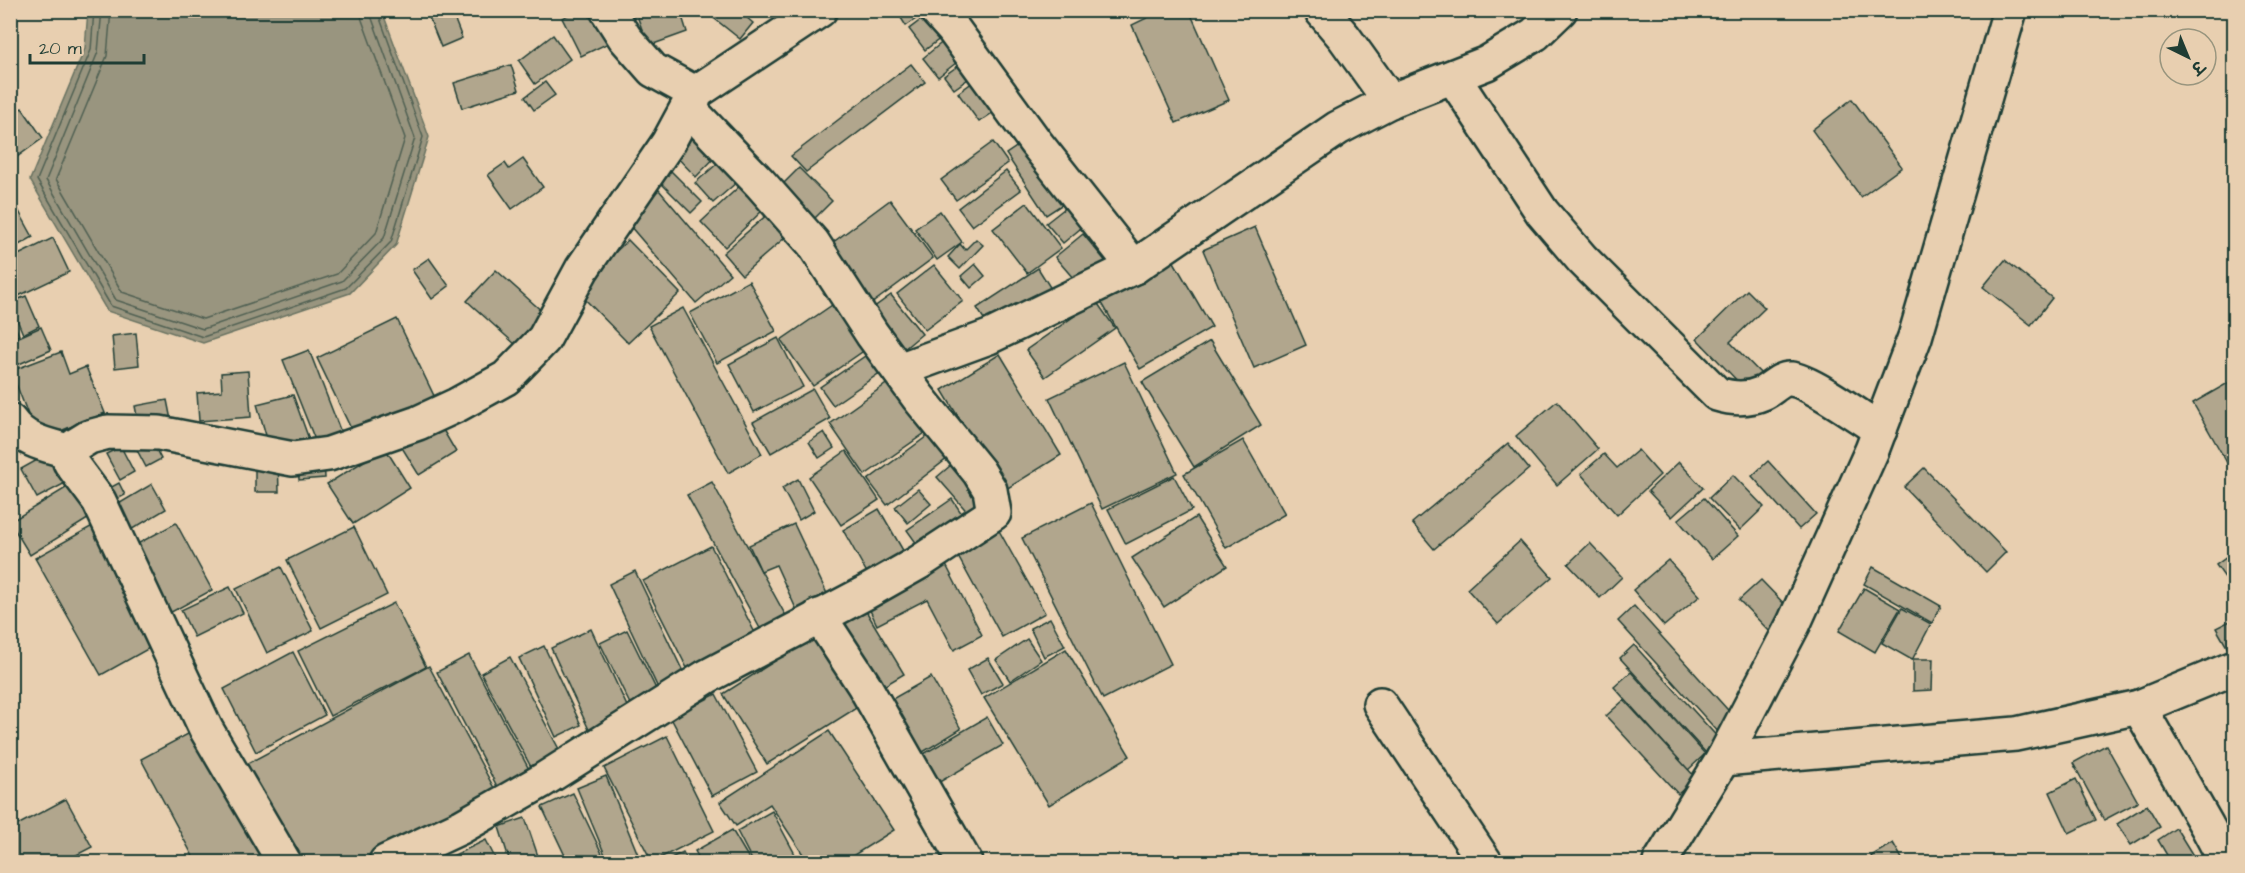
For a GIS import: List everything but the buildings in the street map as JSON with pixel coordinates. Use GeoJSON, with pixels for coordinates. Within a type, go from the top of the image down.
{"type":"FeatureCollection","features":[{"type":"Feature","properties":{"kind":"street"},"geometry":{"type":"LineString","coordinates":[[607,10],[625,38],[653,70],[695,93]]}},
{"type":"Feature","properties":{"kind":"street"},"geometry":{"type":"LineString","coordinates":[[284,862],[206,729],[99,501],[70,462],[71,452],[89,437],[108,432],[159,433],[293,459],[329,454],[418,423],[506,378],[544,339],[582,269],[668,143],[695,93],[820,10]]}},
{"type":"Feature","properties":{"kind":"street"},"geometry":{"type":"LineString","coordinates":[[936,10],[953,28],[1036,143],[1134,267]]}},
{"type":"Feature","properties":{"kind":"street"},"geometry":{"type":"LineString","coordinates":[[1321,10],[1344,37],[1390,101]]}},
{"type":"Feature","properties":{"kind":"street"},"geometry":{"type":"LineString","coordinates":[[899,370],[989,337],[1134,267],[1338,128],[1390,101],[1487,63],[1535,34],[1560,10]]}},
{"type":"Feature","properties":{"kind":"street"},"geometry":{"type":"LineString","coordinates":[[1660,862],[1723,759],[1794,623],[1880,430],[1915,337],[2010,10]]}},
{"type":"Feature","properties":{"kind":"street"},"geometry":{"type":"LineString","coordinates":[[1453,77],[1542,212],[1582,259],[1717,394],[1733,399],[1748,398],[1764,393],[1778,382],[1789,378],[1805,383],[1880,430]]}},
{"type":"Feature","properties":{"kind":"street"},"geometry":{"type":"LineString","coordinates":[[386,862],[460,827],[531,788],[706,677],[918,563],[994,513],[990,490],[979,472],[872,334],[813,243],[760,183],[691,111],[695,93]]}},
{"type":"Feature","properties":{"kind":"street"},"geometry":{"type":"LineString","coordinates":[[10,421],[15,429],[32,441],[71,452]]}},
{"type":"Feature","properties":{"kind":"street"},"geometry":{"type":"LineString","coordinates":[[819,616],[864,685],[965,862]]}},
{"type":"Feature","properties":{"kind":"street"},"geometry":{"type":"LineString","coordinates":[[1723,759],[2016,734],[2139,707],[2235,668]]}},
{"type":"Feature","properties":{"kind":"street"},"geometry":{"type":"LineString","coordinates":[[1380,704],[1485,862]]}},
{"type":"Feature","properties":{"kind":"street"},"geometry":{"type":"LineString","coordinates":[[2139,707],[2226,862]]}},
{"type":"Feature","properties":{"kind":"water"},"geometry":{"type":"Polygon","coordinates":[[[88,11],[382,11],[429,137],[396,245],[350,293],[203,343],[107,311],[30,180],[85,48],[88,11]]]}}]}
